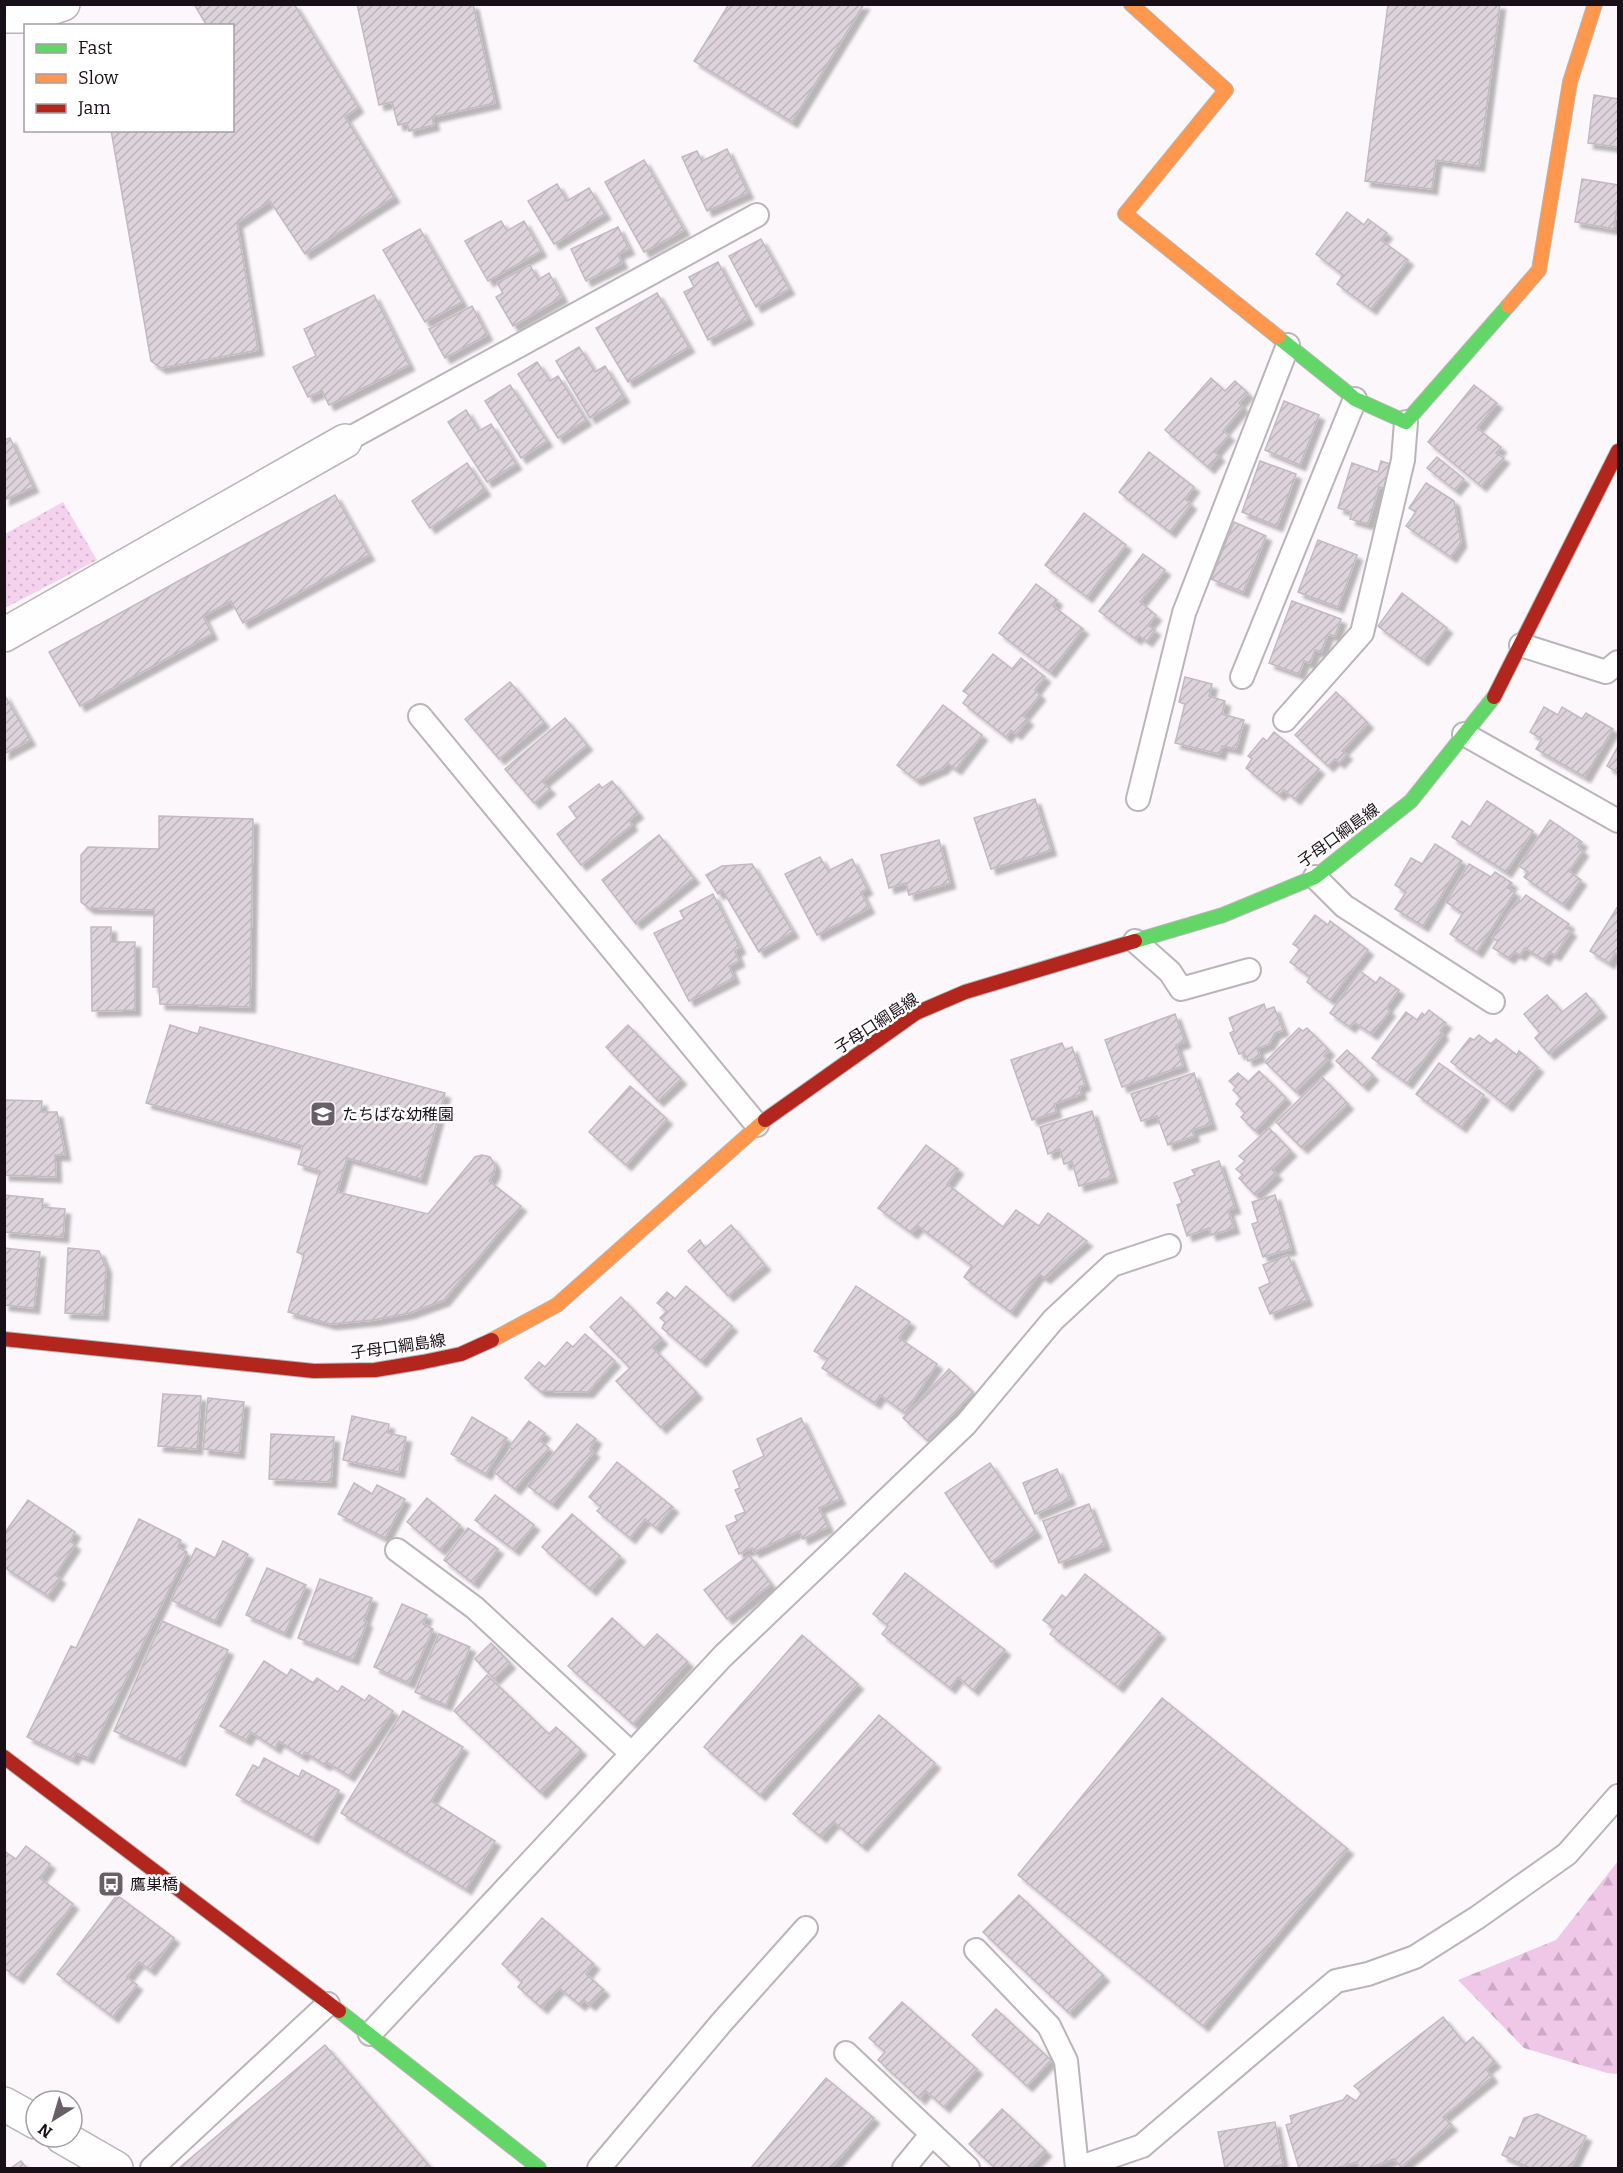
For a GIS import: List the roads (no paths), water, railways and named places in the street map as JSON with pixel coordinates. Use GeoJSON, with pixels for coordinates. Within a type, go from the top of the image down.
{"type":"FeatureCollection","features":[{"type":"Feature","properties":{"kind":"main road"},"geometry":{"type":"LineString","coordinates":[[1131,4],[1226,90],[1125,214],[1355,399],[1406,422],[1539,270],[1570,82],[1595,4]]}},
{"type":"Feature","properties":{"kind":"main road","name":"子母口綱島線"},"geometry":{"type":"LineString","coordinates":[[4,1339],[314,1371],[375,1370],[461,1354],[499,1337],[557,1305],[757,1125],[916,1013],[965,992],[1223,915],[1315,877],[1411,801],[1496,694],[1618,451]]}},
{"type":"Feature","properties":{"kind":"main road"},"geometry":{"type":"LineString","coordinates":[[4,1757],[370,2034],[539,2169]]}},
{"type":"Feature","properties":{"kind":"street"},"geometry":{"type":"LineString","coordinates":[[4,16],[28,16],[63,4]]}},
{"type":"Feature","properties":{"kind":"street"},"geometry":{"type":"LineString","coordinates":[[4,635],[345,441]]}},
{"type":"Feature","properties":{"kind":"street"},"geometry":{"type":"LineString","coordinates":[[4,2104],[24,2115]]}},
{"type":"Feature","properties":{"kind":"street"},"geometry":{"type":"LineString","coordinates":[[82,2149],[116,2169]]}},
{"type":"Feature","properties":{"kind":"lane"},"geometry":{"type":"LineString","coordinates":[[345,441],[757,215]]}},
{"type":"Feature","properties":{"kind":"lane"},"geometry":{"type":"LineString","coordinates":[[1138,799],[1184,613],[1288,345]]}},
{"type":"Feature","properties":{"kind":"lane"},"geometry":{"type":"LineString","coordinates":[[1242,677],[1355,399]]}},
{"type":"Feature","properties":{"kind":"lane"},"geometry":{"type":"LineString","coordinates":[[1285,720],[1362,633],[1403,460],[1406,422]]}},
{"type":"Feature","properties":{"kind":"lane"},"geometry":{"type":"LineString","coordinates":[[1521,645],[1606,672],[1618,662]]}},
{"type":"Feature","properties":{"kind":"lane"},"geometry":{"type":"LineString","coordinates":[[420,716],[757,1125]]}},
{"type":"Feature","properties":{"kind":"lane"},"geometry":{"type":"LineString","coordinates":[[1464,734],[1618,821]]}},
{"type":"Feature","properties":{"kind":"lane"},"geometry":{"type":"LineString","coordinates":[[1315,877],[1344,906],[1493,1002]]}},
{"type":"Feature","properties":{"kind":"lane"},"geometry":{"type":"LineString","coordinates":[[1135,941],[1170,972],[1181,989],[1250,970]]}},
{"type":"Feature","properties":{"kind":"lane"},"geometry":{"type":"LineString","coordinates":[[370,2034],[723,1656],[966,1424],[1053,1320],[1112,1265],[1169,1246]]}},
{"type":"Feature","properties":{"kind":"lane"},"geometry":{"type":"LineString","coordinates":[[397,1550],[475,1608],[631,1753]]}},
{"type":"Feature","properties":{"kind":"lane"},"geometry":{"type":"LineString","coordinates":[[976,1950],[1049,2026],[1066,2061],[1077,2169],[1142,2146],[1336,1981],[1368,1974],[1415,1957],[1478,1917],[1567,1854],[1618,1796]]}},
{"type":"Feature","properties":{"kind":"lane"},"geometry":{"type":"LineString","coordinates":[[599,2169],[722,2022],[806,1928]]}},
{"type":"Feature","properties":{"kind":"lane"},"geometry":{"type":"LineString","coordinates":[[152,2169],[328,2004]]}},
{"type":"Feature","properties":{"kind":"lane"},"geometry":{"type":"LineString","coordinates":[[846,2053],[968,2169]]}},
{"type":"Feature","properties":{"kind":"lane"},"geometry":{"type":"LineString","coordinates":[[904,2169],[931,2135]]}},
{"type":"Feature","properties":{"kind":"place","name":"たちばな幼稚園"},"geometry":{"type":"Point","coordinates":[323,1114]}},
{"type":"Feature","properties":{"kind":"place","name":"鷹巣橋"},"geometry":{"type":"Point","coordinates":[111,1884]}}]}
